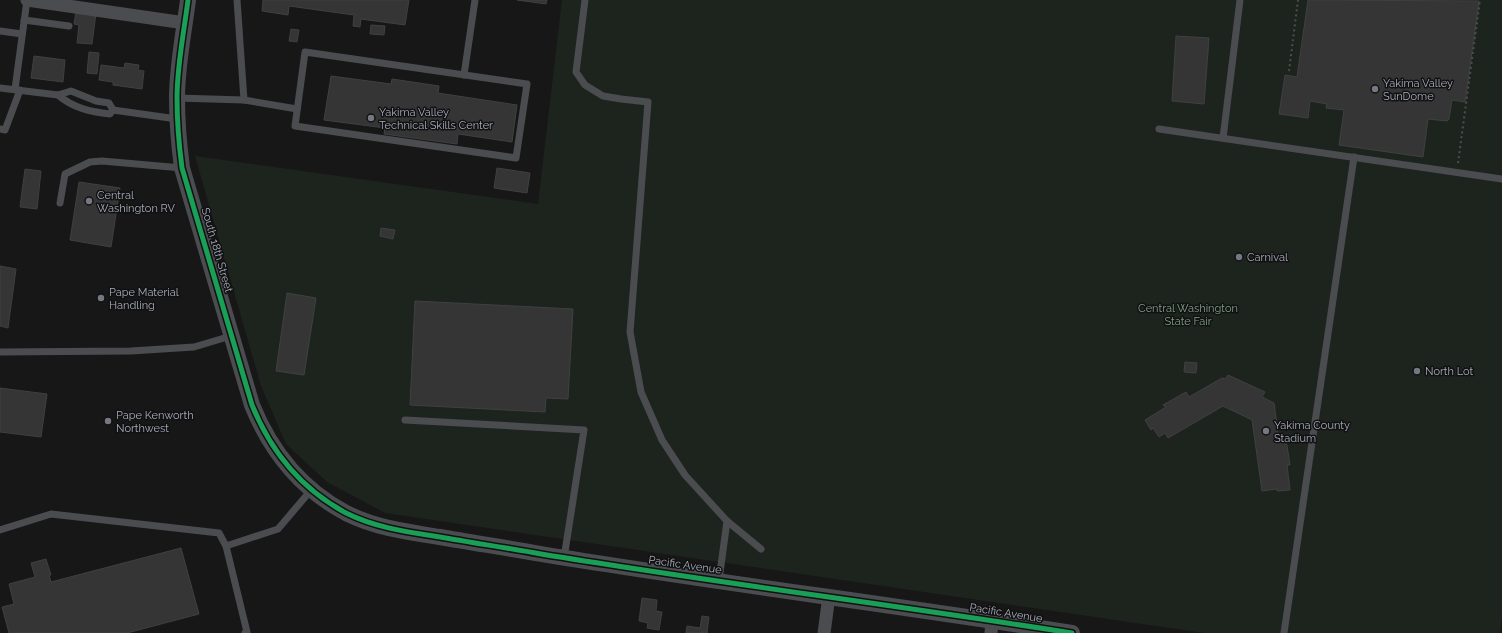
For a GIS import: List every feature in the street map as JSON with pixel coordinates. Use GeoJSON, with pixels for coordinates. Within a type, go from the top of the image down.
{"type":"FeatureCollection","features":[{"type":"Feature","properties":{"kind":"street"},"geometry":{"type":"LineString","coordinates":[[27,0],[185,23]]}},
{"type":"Feature","properties":{"kind":"street","name":"South 18th Street"},"geometry":{"type":"LineString","coordinates":[[188,0],[177,98],[178,138],[182,168],[252,405],[259,423],[277,454],[309,487]]}},
{"type":"Feature","properties":{"kind":"street","name":"Pacific Avenue"},"geometry":{"type":"LineString","coordinates":[[309,487],[326,500],[346,512],[380,526],[399,530],[564,558],[829,596],[991,627],[1072,633]]}},
{"type":"Feature","properties":{"kind":"street"},"geometry":{"type":"LineString","coordinates":[[824,633],[829,596]]}},
{"type":"Feature","properties":{"kind":"lane"},"geometry":{"type":"LineString","coordinates":[[0,129],[5,130],[17,90],[22,34],[27,0]]}},
{"type":"Feature","properties":{"kind":"lane"},"geometry":{"type":"LineString","coordinates":[[237,0],[244,100]]}},
{"type":"Feature","properties":{"kind":"lane"},"geometry":{"type":"LineString","coordinates":[[464,75],[474,0]]}},
{"type":"Feature","properties":{"kind":"lane"},"geometry":{"type":"LineString","coordinates":[[585,0],[576,72],[585,85],[603,96],[648,102],[630,332],[641,392],[662,440],[684,475],[727,522],[761,549]]}},
{"type":"Feature","properties":{"kind":"lane"},"geometry":{"type":"LineString","coordinates":[[1222,138],[1240,0]]}},
{"type":"Feature","properties":{"kind":"lane"},"geometry":{"type":"LineString","coordinates":[[24,20],[69,26]]}},
{"type":"Feature","properties":{"kind":"lane"},"geometry":{"type":"LineString","coordinates":[[0,31],[22,34]]}},
{"type":"Feature","properties":{"kind":"lane"},"geometry":{"type":"LineString","coordinates":[[305,52],[464,75],[527,84],[516,158],[294,126],[305,52]]}},
{"type":"Feature","properties":{"kind":"lane"},"geometry":{"type":"LineString","coordinates":[[0,88],[58,95],[71,91],[96,101],[109,104],[113,110],[178,119]]}},
{"type":"Feature","properties":{"kind":"lane"},"geometry":{"type":"LineString","coordinates":[[58,95],[66,102],[90,112],[110,114],[113,110]]}},
{"type":"Feature","properties":{"kind":"lane"},"geometry":{"type":"LineString","coordinates":[[177,98],[244,100],[297,109]]}},
{"type":"Feature","properties":{"kind":"lane"},"geometry":{"type":"LineString","coordinates":[[1159,129],[1502,179]]}},
{"type":"Feature","properties":{"kind":"lane"},"geometry":{"type":"LineString","coordinates":[[1284,633],[1354,157]]}},
{"type":"Feature","properties":{"kind":"lane"},"geometry":{"type":"LineString","coordinates":[[60,203],[65,174],[90,162],[102,161],[182,168]]}},
{"type":"Feature","properties":{"kind":"lane"},"geometry":{"type":"LineString","coordinates":[[0,352],[131,351],[194,347],[232,336]]}},
{"type":"Feature","properties":{"kind":"lane"},"geometry":{"type":"LineString","coordinates":[[405,420],[584,430],[564,558]]}},
{"type":"Feature","properties":{"kind":"lane"},"geometry":{"type":"LineString","coordinates":[[226,546],[278,529],[309,487]]}},
{"type":"Feature","properties":{"kind":"lane"},"geometry":{"type":"LineString","coordinates":[[0,530],[51,514],[218,533],[226,546],[247,632],[245,633]]}},
{"type":"Feature","properties":{"kind":"lane"},"geometry":{"type":"LineString","coordinates":[[719,580],[727,522]]}},
{"type":"Feature","properties":{"kind":"path"},"geometry":{"type":"LineString","coordinates":[[1289,71],[1298,0]]}},
{"type":"Feature","properties":{"kind":"path"},"geometry":{"type":"LineString","coordinates":[[1457,172],[1480,0]]}},
{"type":"Feature","properties":{"kind":"green space","name":"Central Washington State Fair"},"geometry":{"type":"Polygon","coordinates":[[[562,0],[1502,0],[1502,617],[1500,633],[1204,633],[385,513],[327,482],[286,444],[261,386],[195,156],[538,204],[562,0]]]}},
{"type":"Feature","properties":{"kind":"building"},"geometry":{"type":"Polygon","coordinates":[[[263,0],[409,0],[405,25],[361,19],[360,27],[353,26],[354,15],[289,6],[288,15],[262,11],[263,0]]]}},
{"type":"Feature","properties":{"kind":"building"},"geometry":{"type":"Polygon","coordinates":[[[517,0],[547,0],[546,4],[517,0]]]}},
{"type":"Feature","properties":{"kind":"building","name":"Yakima Valley SunDome"},"geometry":{"type":"Polygon","coordinates":[[[1308,0],[1479,1],[1465,102],[1452,100],[1449,119],[1447,121],[1428,119],[1423,157],[1339,145],[1344,110],[1326,108],[1327,104],[1310,101],[1308,118],[1279,114],[1285,75],[1297,77],[1308,0]]]}},
{"type":"Feature","properties":{"kind":"building"},"geometry":{"type":"Polygon","coordinates":[[[76,11],[96,13],[92,44],[77,43],[79,25],[74,24],[76,11]]]}},
{"type":"Feature","properties":{"kind":"building"},"geometry":{"type":"Polygon","coordinates":[[[371,25],[385,26],[384,35],[370,34],[371,25]]]}},
{"type":"Feature","properties":{"kind":"building"},"geometry":{"type":"Polygon","coordinates":[[[291,29],[299,30],[297,42],[289,41],[291,29]]]}},
{"type":"Feature","properties":{"kind":"building"},"geometry":{"type":"Polygon","coordinates":[[[1176,36],[1209,38],[1204,104],[1172,101],[1176,36]]]}},
{"type":"Feature","properties":{"kind":"building"},"geometry":{"type":"Polygon","coordinates":[[[89,52],[99,53],[97,74],[87,73],[89,52]]]}},
{"type":"Feature","properties":{"kind":"building"},"geometry":{"type":"Polygon","coordinates":[[[34,56],[65,60],[63,82],[31,78],[34,56]]]}},
{"type":"Feature","properties":{"kind":"building"},"geometry":{"type":"Polygon","coordinates":[[[125,63],[139,65],[138,70],[144,71],[142,89],[113,85],[113,82],[99,80],[101,65],[124,68],[125,63]]]}},
{"type":"Feature","properties":{"kind":"building"},"geometry":{"type":"Polygon","coordinates":[[[331,76],[391,84],[392,79],[439,86],[438,93],[517,105],[512,142],[458,134],[457,144],[384,134],[385,128],[324,120],[331,76]]]}},
{"type":"Feature","properties":{"kind":"building"},"geometry":{"type":"Polygon","coordinates":[[[497,168],[530,173],[527,193],[494,188],[497,168]]]}},
{"type":"Feature","properties":{"kind":"building"},"geometry":{"type":"Polygon","coordinates":[[[25,169],[41,171],[37,209],[20,207],[25,169]]]}},
{"type":"Feature","properties":{"kind":"building"},"geometry":{"type":"Polygon","coordinates":[[[79,182],[120,188],[111,247],[70,240],[79,182]]]}},
{"type":"Feature","properties":{"kind":"building"},"geometry":{"type":"Polygon","coordinates":[[[381,228],[395,230],[393,239],[380,236],[381,228]]]}},
{"type":"Feature","properties":{"kind":"building"},"geometry":{"type":"Polygon","coordinates":[[[0,266],[16,269],[8,328],[0,326],[0,266]]]}},
{"type":"Feature","properties":{"kind":"building"},"geometry":{"type":"Polygon","coordinates":[[[287,293],[316,298],[304,375],[276,371],[287,293]]]}},
{"type":"Feature","properties":{"kind":"building"},"geometry":{"type":"Polygon","coordinates":[[[415,301],[573,309],[568,399],[546,398],[545,412],[410,405],[415,301]]]}},
{"type":"Feature","properties":{"kind":"building"},"geometry":{"type":"Polygon","coordinates":[[[1185,362],[1197,363],[1196,373],[1184,372],[1185,362]]]}},
{"type":"Feature","properties":{"kind":"building","name":"Yakima County Stadium"},"geometry":{"type":"Polygon","coordinates":[[[1228,375],[1265,392],[1262,397],[1274,403],[1279,440],[1286,439],[1290,465],[1287,465],[1290,490],[1277,491],[1277,489],[1262,491],[1252,420],[1223,406],[1168,438],[1165,433],[1159,437],[1153,428],[1151,430],[1145,420],[1166,407],[1163,405],[1186,392],[1189,397],[1222,378],[1225,379],[1228,375]]]}},
{"type":"Feature","properties":{"kind":"building"},"geometry":{"type":"Polygon","coordinates":[[[0,388],[47,394],[41,437],[0,432],[0,388]]]}},
{"type":"Feature","properties":{"kind":"building"},"geometry":{"type":"Polygon","coordinates":[[[181,548],[199,614],[127,633],[9,633],[2,607],[14,604],[9,584],[35,577],[31,563],[46,559],[51,575],[49,575],[51,582],[181,548]]]}},
{"type":"Feature","properties":{"kind":"building"},"geometry":{"type":"Polygon","coordinates":[[[642,598],[657,600],[656,611],[662,612],[659,630],[647,628],[648,623],[639,621],[642,598]]]}},
{"type":"Feature","properties":{"kind":"building"},"geometry":{"type":"Polygon","coordinates":[[[702,616],[709,617],[707,633],[686,633],[687,626],[700,628],[702,616]]]}},
{"type":"Feature","properties":{"kind":"cycle path"},"geometry":{"type":"LineString","coordinates":[[188,0],[177,86],[179,142],[182,168],[252,405],[268,438],[278,453],[301,481],[315,493],[346,513],[392,529],[607,565],[1072,633]]}},
{"type":"Feature","properties":{"kind":"place","name":"Yakima Valley SunDome"},"geometry":{"type":"Point","coordinates":[1375,89]}},
{"type":"Feature","properties":{"kind":"place","name":"Yakima Valley Technical Skills Center"},"geometry":{"type":"Point","coordinates":[371,118]}},
{"type":"Feature","properties":{"kind":"place","name":"Central Washington RV"},"geometry":{"type":"Point","coordinates":[89,201]}},
{"type":"Feature","properties":{"kind":"place","name":"Carnival"},"geometry":{"type":"Point","coordinates":[1239,257]}},
{"type":"Feature","properties":{"kind":"place","name":"Pape Material Handling"},"geometry":{"type":"Point","coordinates":[101,298]}},
{"type":"Feature","properties":{"kind":"place","name":"North Lot"},"geometry":{"type":"Point","coordinates":[1417,371]}},
{"type":"Feature","properties":{"kind":"place","name":"Pape Kenworth Northwest"},"geometry":{"type":"Point","coordinates":[108,421]}},
{"type":"Feature","properties":{"kind":"place","name":"Yakima County Stadium"},"geometry":{"type":"Point","coordinates":[1266,431]}}]}
